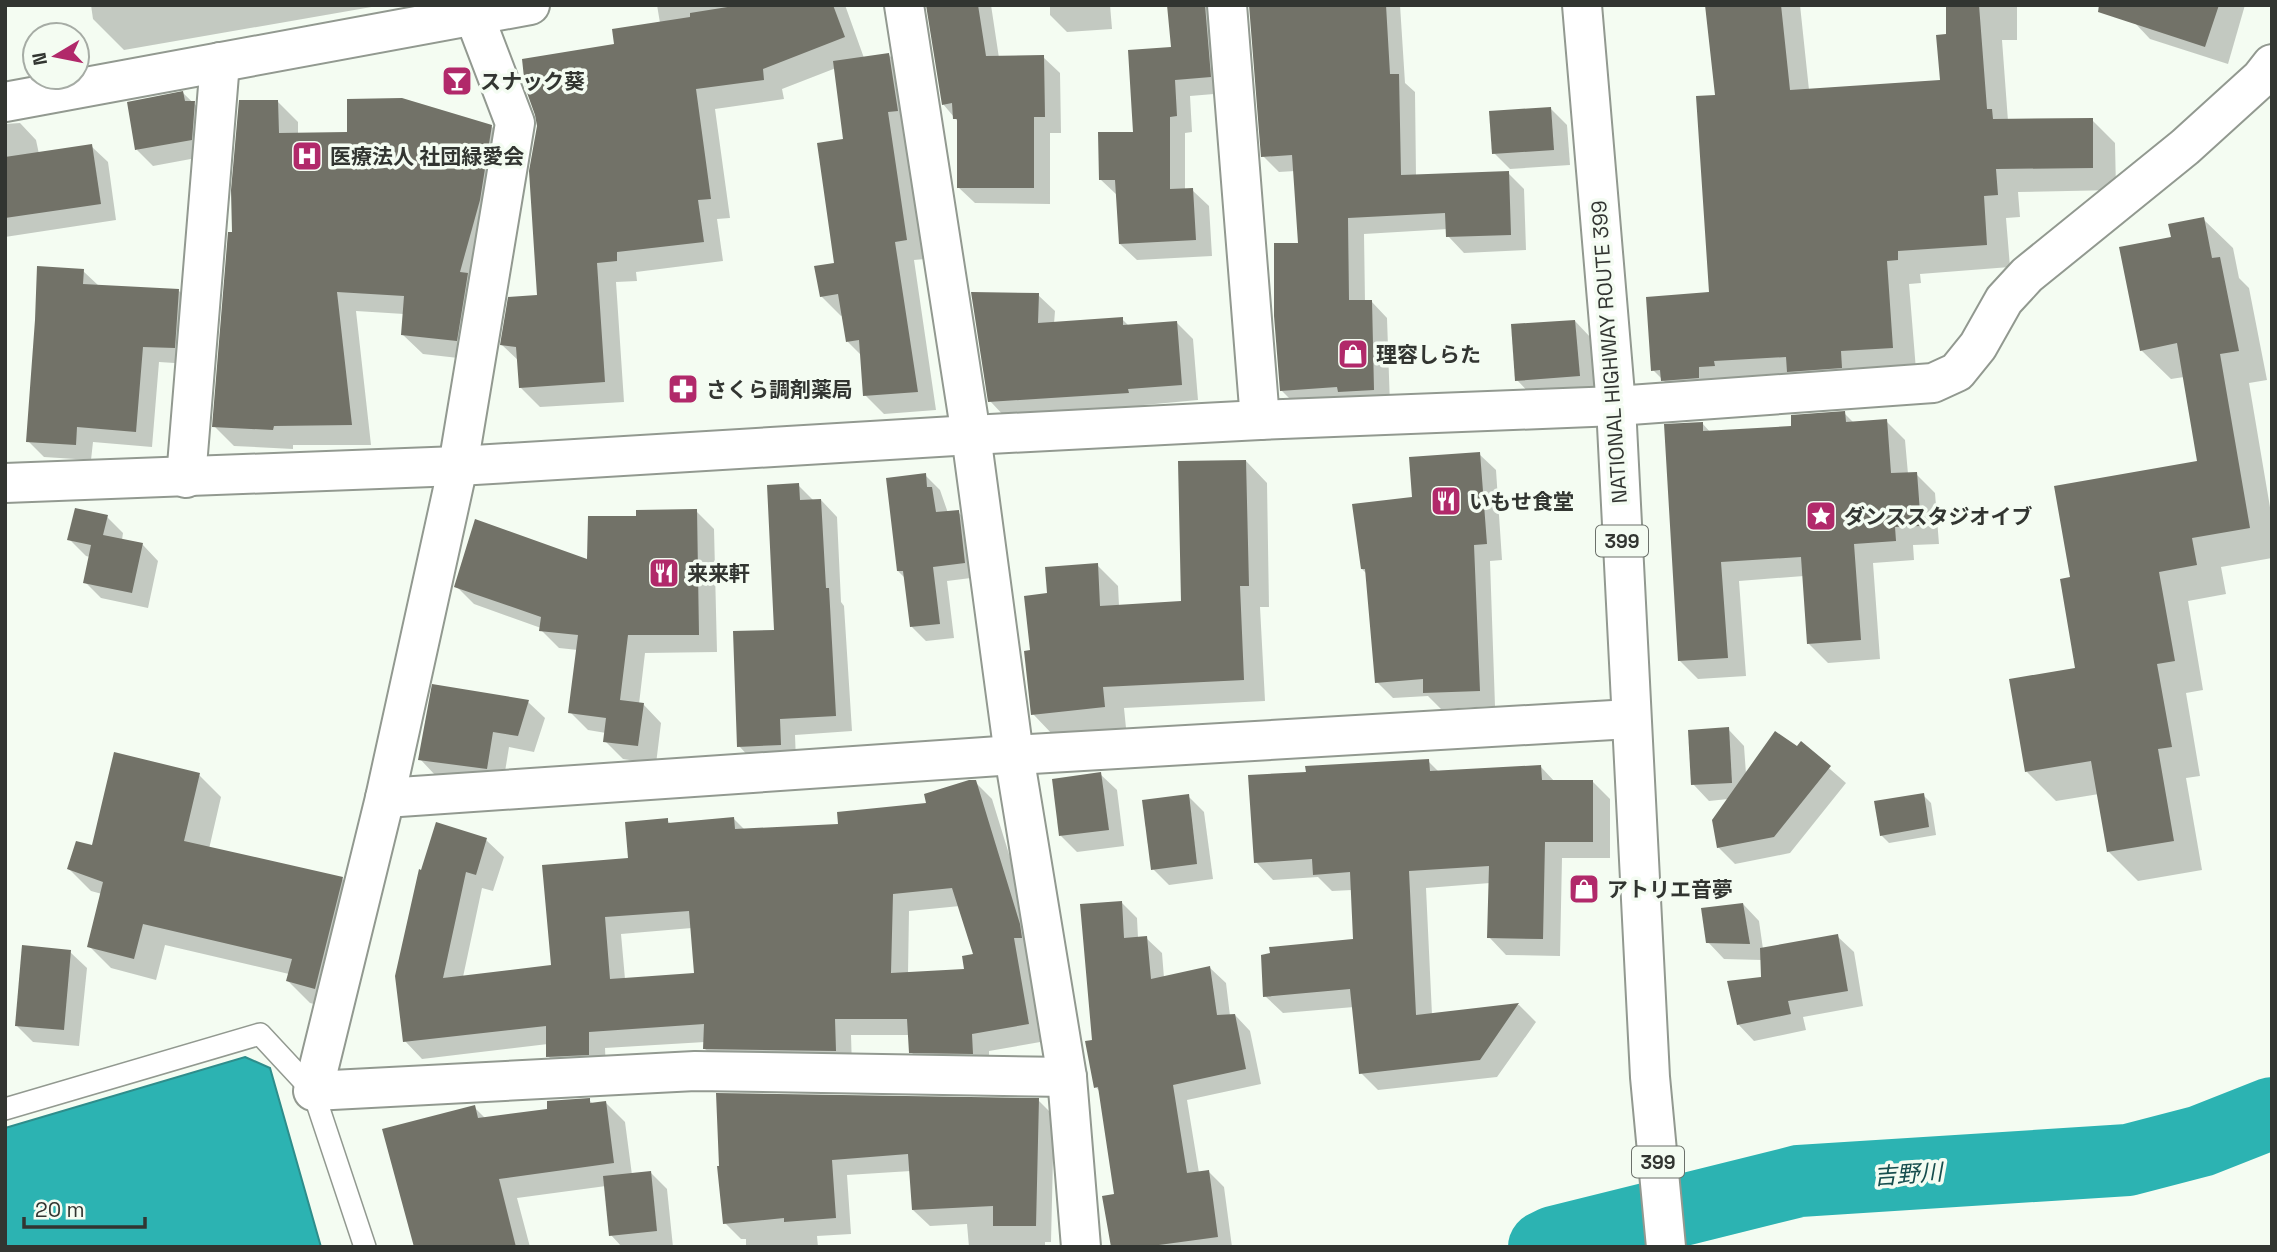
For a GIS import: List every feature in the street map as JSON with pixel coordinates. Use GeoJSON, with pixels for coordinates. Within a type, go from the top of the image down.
{"type":"FeatureCollection","features":[{"type":"Feature","properties":{"kind":"main road"},"geometry":{"type":"LineString","coordinates":[[5,102],[220,62],[471,10],[530,5]]}},
{"type":"Feature","properties":{"kind":"main road"},"geometry":{"type":"LineString","coordinates":[[904,5],[971,435],[1014,755],[1067,1077],[1081,1247]]}},
{"type":"Feature","properties":{"kind":"main road"},"geometry":{"type":"LineString","coordinates":[[1227,5],[1260,420]]}},
{"type":"Feature","properties":{"kind":"main road","name":"NATIONAL HIGHWAY ROUTE 399"},"geometry":{"type":"LineString","coordinates":[[1582,5],[1616,406],[1650,1077],[1666,1247]]}},
{"type":"Feature","properties":{"kind":"main road"},"geometry":{"type":"LineString","coordinates":[[471,10],[515,123],[458,466],[384,798],[313,1091],[695,1071],[1067,1077]]}},
{"type":"Feature","properties":{"kind":"main road"},"geometry":{"type":"LineString","coordinates":[[186,478],[220,62]]}},
{"type":"Feature","properties":{"kind":"main road"},"geometry":{"type":"LineString","coordinates":[[5,483],[458,466],[1260,420],[1616,406],[1933,383],[1957,372],[1978,346],[2004,300],[2027,275],[2185,147],[2261,78],[2272,64]]}},
{"type":"Feature","properties":{"kind":"main road"},"geometry":{"type":"LineString","coordinates":[[384,798],[1014,755],[1630,719]]}},
{"type":"Feature","properties":{"kind":"lane"},"geometry":{"type":"LineString","coordinates":[[5,1109],[260,1034],[313,1091],[365,1247]]}},
{"type":"Feature","properties":{"kind":"water"},"geometry":{"type":"Polygon","coordinates":[[[245,1057],[270,1068],[321,1247],[5,1247],[5,1128],[245,1057]]]}},
{"type":"Feature","properties":{"kind":"building"},"geometry":{"type":"Polygon","coordinates":[[[740,5],[833,5],[845,37],[763,69],[764,80],[696,89],[711,199],[698,200],[704,242],[617,252],[617,261],[597,263],[605,382],[519,388],[516,347],[500,345],[508,297],[537,295],[529,171],[537,126],[525,87],[522,59],[614,44],[612,29],[690,17],[690,13],[740,5]]]}},
{"type":"Feature","properties":{"kind":"building"},"geometry":{"type":"Polygon","coordinates":[[[926,5],[978,5],[986,56],[1044,55],[1045,117],[1034,117],[1034,188],[957,188],[957,119],[953,119],[952,103],[942,105],[926,5]]]}},
{"type":"Feature","properties":{"kind":"building"},"geometry":{"type":"Polygon","coordinates":[[[1167,5],[1205,5],[1211,77],[1175,80],[1177,116],[1170,117],[1170,189],[1193,188],[1196,240],[1119,244],[1115,180],[1099,180],[1098,132],[1133,132],[1128,50],[1171,47],[1167,5]]]}},
{"type":"Feature","properties":{"kind":"building"},"geometry":{"type":"Polygon","coordinates":[[[1249,5],[1386,5],[1390,74],[1399,74],[1401,175],[1509,171],[1511,235],[1446,237],[1445,213],[1348,218],[1349,300],[1372,300],[1374,390],[1338,392],[1337,387],[1280,391],[1274,316],[1274,243],[1298,243],[1292,155],[1261,157],[1249,5]]]}},
{"type":"Feature","properties":{"kind":"building"},"geometry":{"type":"Polygon","coordinates":[[[1705,5],[1781,5],[1790,90],[1940,80],[1936,35],[1946,34],[1946,5],[1979,5],[1987,109],[1992,109],[1993,119],[2093,118],[2093,168],[1996,169],[1998,195],[1984,196],[1987,245],[1898,251],[1898,260],[1887,261],[1893,348],[1841,351],[1842,368],[1787,372],[1786,357],[1714,361],[1715,366],[1699,367],[1699,378],[1661,381],[1660,370],[1651,371],[1646,297],[1709,292],[1696,96],[1715,95],[1705,5]]]}},
{"type":"Feature","properties":{"kind":"building"},"geometry":{"type":"Polygon","coordinates":[[[2099,5],[2219,5],[2205,47],[2098,12],[2099,5]]]}},
{"type":"Feature","properties":{"kind":"building"},"geometry":{"type":"Polygon","coordinates":[[[889,53],[898,111],[888,112],[907,240],[895,242],[918,392],[863,396],[859,340],[846,342],[838,294],[820,297],[814,266],[834,263],[817,143],[843,139],[833,61],[889,53]]]}},
{"type":"Feature","properties":{"kind":"building"},"geometry":{"type":"Polygon","coordinates":[[[183,91],[185,101],[195,101],[192,140],[135,150],[127,102],[183,91]]]}},
{"type":"Feature","properties":{"kind":"building"},"geometry":{"type":"Polygon","coordinates":[[[402,98],[492,125],[480,200],[460,272],[468,273],[457,341],[401,335],[404,296],[337,292],[352,425],[274,426],[273,430],[212,427],[228,232],[232,232],[231,190],[239,100],[278,100],[279,133],[347,132],[347,99],[402,98]]]}},
{"type":"Feature","properties":{"kind":"building"},"geometry":{"type":"Polygon","coordinates":[[[1551,107],[1554,150],[1492,154],[1489,111],[1551,107]]]}},
{"type":"Feature","properties":{"kind":"building"},"geometry":{"type":"Polygon","coordinates":[[[92,144],[101,204],[5,218],[5,157],[92,144]]]}},
{"type":"Feature","properties":{"kind":"building"},"geometry":{"type":"Polygon","coordinates":[[[2204,217],[2212,258],[2220,257],[2239,351],[2220,354],[2250,528],[2192,538],[2197,565],[2159,572],[2175,661],[2157,664],[2172,747],[2158,749],[2174,841],[2107,852],[2091,761],[2025,772],[2009,679],[2075,668],[2060,579],[2070,577],[2054,486],[2197,461],[2177,343],[2140,351],[2119,247],[2171,237],[2168,224],[2204,217]]]}},
{"type":"Feature","properties":{"kind":"building"},"geometry":{"type":"Polygon","coordinates":[[[37,266],[84,269],[83,284],[179,289],[175,348],[143,347],[136,432],[77,427],[76,445],[26,442],[37,266]]]}},
{"type":"Feature","properties":{"kind":"building"},"geometry":{"type":"Polygon","coordinates":[[[971,292],[1039,293],[1038,323],[1123,317],[1123,325],[1177,321],[1182,385],[1128,389],[1129,393],[988,402],[971,292]]]}},
{"type":"Feature","properties":{"kind":"building"},"geometry":{"type":"Polygon","coordinates":[[[1575,320],[1580,376],[1515,381],[1511,324],[1575,320]]]}},
{"type":"Feature","properties":{"kind":"building"},"geometry":{"type":"Polygon","coordinates":[[[1845,411],[1846,422],[1887,419],[1891,473],[1917,472],[1921,526],[1895,527],[1896,541],[1854,544],[1861,640],[1807,644],[1801,557],[1721,562],[1728,658],[1678,661],[1664,424],[1703,422],[1703,431],[1791,426],[1791,415],[1845,411]]]}},
{"type":"Feature","properties":{"kind":"building"},"geometry":{"type":"Polygon","coordinates":[[[1480,452],[1487,544],[1474,545],[1480,691],[1423,693],[1423,679],[1375,683],[1365,569],[1361,569],[1352,504],[1412,497],[1409,457],[1480,452]]]}},
{"type":"Feature","properties":{"kind":"building"},"geometry":{"type":"Polygon","coordinates":[[[1246,460],[1249,586],[1240,586],[1244,680],[1103,687],[1105,707],[1031,715],[1024,651],[1030,650],[1024,596],[1047,593],[1045,567],[1098,563],[1100,606],[1181,601],[1178,461],[1246,460]]]}},
{"type":"Feature","properties":{"kind":"building"},"geometry":{"type":"Polygon","coordinates":[[[926,473],[927,487],[932,487],[936,512],[959,510],[965,563],[933,567],[940,624],[910,627],[903,571],[897,571],[886,478],[926,473]]]}},
{"type":"Feature","properties":{"kind":"building"},"geometry":{"type":"Polygon","coordinates":[[[799,483],[800,500],[821,499],[836,716],[780,719],[781,745],[737,747],[733,631],[774,630],[767,485],[799,483]]]}},
{"type":"Feature","properties":{"kind":"building"},"geometry":{"type":"Polygon","coordinates":[[[75,508],[108,515],[103,535],[143,543],[132,593],[83,583],[91,545],[67,540],[75,508]]]}},
{"type":"Feature","properties":{"kind":"building"},"geometry":{"type":"Polygon","coordinates":[[[697,509],[699,635],[628,635],[620,700],[644,703],[638,746],[603,742],[606,718],[568,713],[578,635],[539,631],[541,617],[454,587],[475,519],[587,559],[588,516],[636,516],[636,510],[697,509]]]}},
{"type":"Feature","properties":{"kind":"building"},"geometry":{"type":"Polygon","coordinates":[[[432,684],[529,700],[518,736],[493,732],[487,769],[418,760],[432,684]]]}},
{"type":"Feature","properties":{"kind":"building"},"geometry":{"type":"Polygon","coordinates":[[[1729,727],[1732,783],[1691,785],[1688,730],[1729,727]]]}},
{"type":"Feature","properties":{"kind":"building"},"geometry":{"type":"Polygon","coordinates":[[[1775,731],[1797,746],[1801,741],[1831,766],[1774,837],[1717,848],[1712,820],[1775,731]]]}},
{"type":"Feature","properties":{"kind":"building"},"geometry":{"type":"Polygon","coordinates":[[[114,752],[200,773],[184,841],[343,877],[315,989],[286,981],[292,959],[143,924],[134,959],[87,947],[103,882],[67,869],[76,841],[92,845],[114,752]]]}},
{"type":"Feature","properties":{"kind":"building"},"geometry":{"type":"Polygon","coordinates":[[[1429,759],[1430,771],[1541,765],[1542,780],[1593,780],[1593,842],[1545,842],[1543,939],[1487,938],[1489,866],[1409,871],[1416,1015],[1519,1003],[1480,1060],[1359,1074],[1350,989],[1263,997],[1261,955],[1270,953],[1269,947],[1353,939],[1350,872],[1313,875],[1312,859],[1254,863],[1248,775],[1306,772],[1305,766],[1429,759]]]}},
{"type":"Feature","properties":{"kind":"building"},"geometry":{"type":"Polygon","coordinates":[[[1101,772],[1109,830],[1059,836],[1052,779],[1101,772]]]}},
{"type":"Feature","properties":{"kind":"building"},"geometry":{"type":"Polygon","coordinates":[[[976,780],[1020,924],[1022,938],[1014,938],[1029,1024],[972,1034],[973,1054],[909,1053],[907,1019],[835,1019],[836,1051],[703,1049],[704,1024],[589,1032],[589,1055],[546,1057],[546,1026],[403,1042],[395,976],[419,869],[421,870],[436,822],[487,838],[476,875],[466,872],[443,978],[551,965],[542,865],[628,858],[625,822],[668,818],[668,823],[734,817],[735,829],[838,824],[837,812],[926,803],[924,794],[976,780]],[[952,888],[893,894],[891,973],[964,969],[962,956],[973,954],[952,888]],[[689,911],[605,917],[610,979],[694,973],[689,911]]]}},
{"type":"Feature","properties":{"kind":"building"},"geometry":{"type":"Polygon","coordinates":[[[1924,793],[1929,827],[1880,836],[1874,801],[1924,793]]]}},
{"type":"Feature","properties":{"kind":"building"},"geometry":{"type":"Polygon","coordinates":[[[1189,794],[1197,864],[1151,870],[1142,800],[1189,794]]]}},
{"type":"Feature","properties":{"kind":"building"},"geometry":{"type":"Polygon","coordinates":[[[1122,901],[1124,938],[1147,936],[1151,979],[1210,966],[1217,1015],[1235,1014],[1246,1069],[1173,1085],[1187,1173],[1209,1170],[1218,1237],[1144,1247],[1111,1247],[1102,1196],[1114,1194],[1098,1087],[1094,1088],[1085,1041],[1092,1040],[1080,904],[1122,901]]]}},
{"type":"Feature","properties":{"kind":"building"},"geometry":{"type":"Polygon","coordinates":[[[1743,903],[1750,944],[1706,943],[1701,908],[1743,903]]]}},
{"type":"Feature","properties":{"kind":"building"},"geometry":{"type":"Polygon","coordinates":[[[1838,934],[1848,991],[1788,1001],[1791,1014],[1737,1025],[1727,981],[1761,977],[1760,948],[1838,934]]]}},
{"type":"Feature","properties":{"kind":"building"},"geometry":{"type":"Polygon","coordinates":[[[22,945],[71,950],[64,1030],[15,1026],[22,945]]]}},
{"type":"Feature","properties":{"kind":"building"},"geometry":{"type":"Polygon","coordinates":[[[716,1093],[1039,1098],[1036,1226],[993,1226],[993,1206],[912,1210],[908,1154],[832,1160],[836,1218],[784,1222],[784,1218],[723,1224],[717,1166],[716,1093]]]}},
{"type":"Feature","properties":{"kind":"building"},"geometry":{"type":"Polygon","coordinates":[[[590,1098],[590,1103],[606,1101],[614,1163],[499,1179],[516,1247],[414,1247],[382,1129],[475,1105],[478,1118],[547,1109],[547,1101],[590,1098]]]}},
{"type":"Feature","properties":{"kind":"building"},"geometry":{"type":"Polygon","coordinates":[[[651,1171],[657,1231],[609,1236],[603,1176],[651,1171]]]}},
{"type":"Feature","properties":{"kind":"waterway","name":"吉野川"},"geometry":{"type":"LineString","coordinates":[[1544,1247],[1554,1242],[1799,1181],[2128,1160],[2201,1141],[2272,1113]]}},
{"type":"Feature","properties":{"kind":"place","name":"スナック葵"},"geometry":{"type":"Point","coordinates":[457,81]}},
{"type":"Feature","properties":{"kind":"place","name":"医療法人 社団緑愛会"},"geometry":{"type":"Point","coordinates":[307,156]}},
{"type":"Feature","properties":{"kind":"place","name":"理容しらた"},"geometry":{"type":"Point","coordinates":[1353,354]}},
{"type":"Feature","properties":{"kind":"place","name":"さくら調剤薬局"},"geometry":{"type":"Point","coordinates":[683,389]}},
{"type":"Feature","properties":{"kind":"place","name":"いもせ食堂"},"geometry":{"type":"Point","coordinates":[1446,501]}},
{"type":"Feature","properties":{"kind":"place","name":"ダンススタジオイブ"},"geometry":{"type":"Point","coordinates":[1821,516]}},
{"type":"Feature","properties":{"kind":"place","name":"来来軒"},"geometry":{"type":"Point","coordinates":[664,573]}},
{"type":"Feature","properties":{"kind":"place","name":"アトリエ音夢"},"geometry":{"type":"Point","coordinates":[1584,889]}}]}
